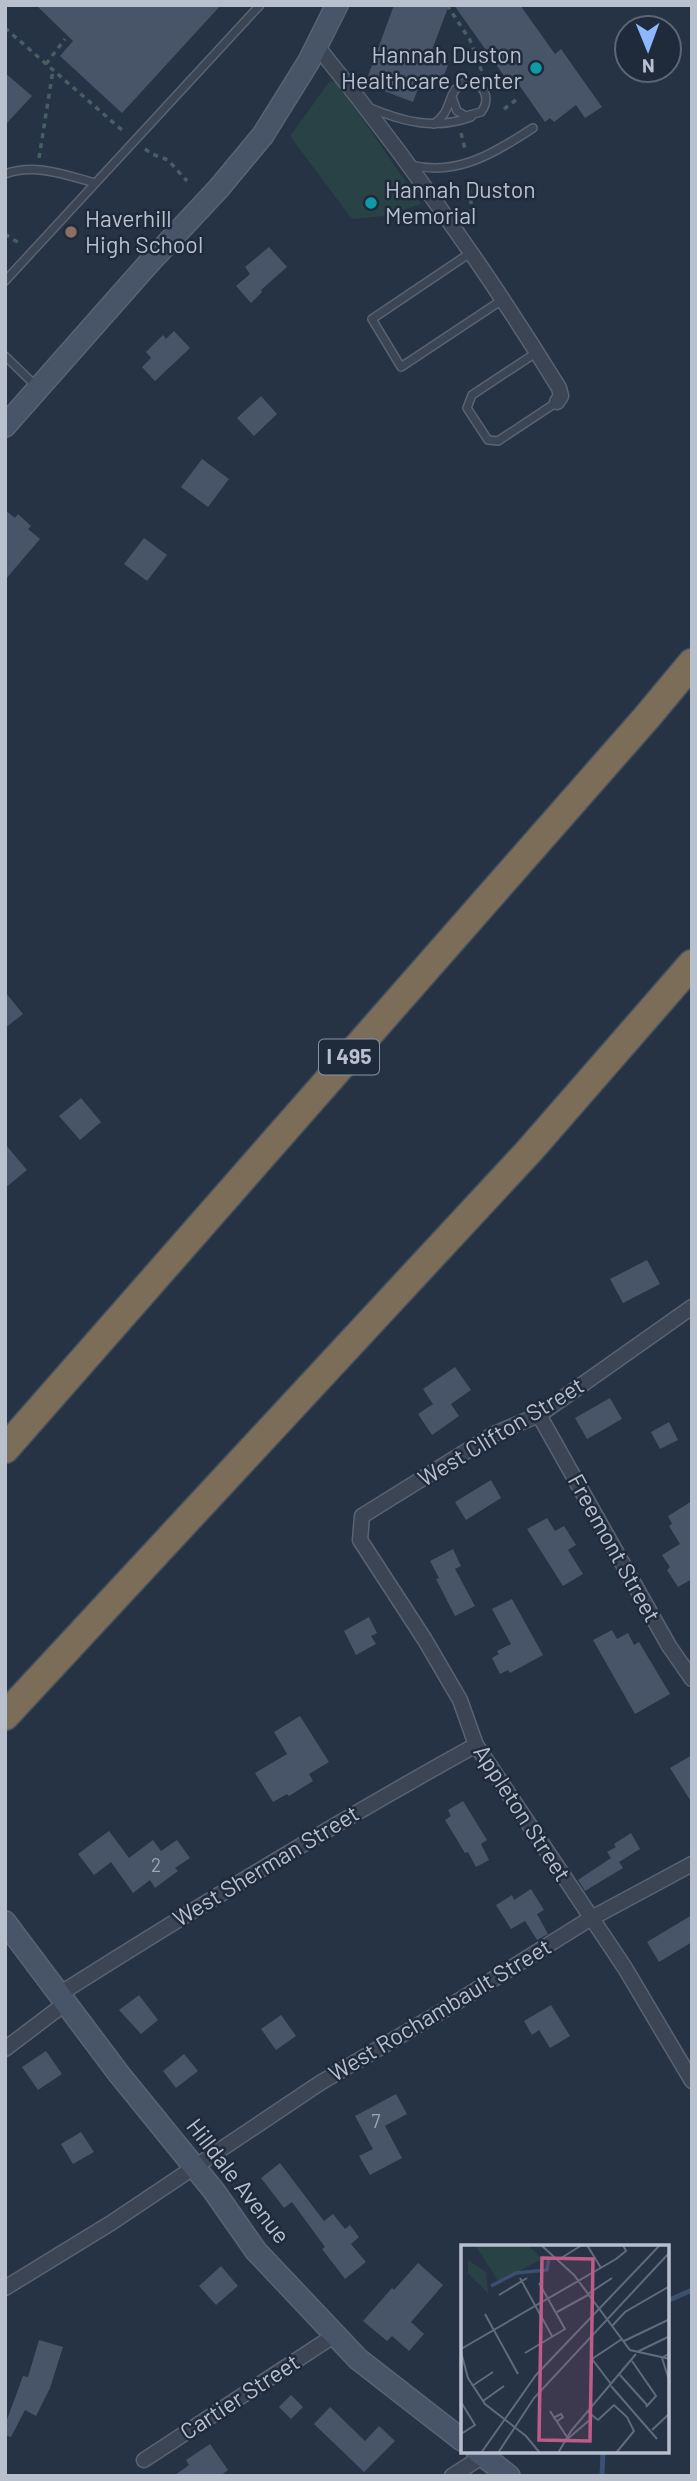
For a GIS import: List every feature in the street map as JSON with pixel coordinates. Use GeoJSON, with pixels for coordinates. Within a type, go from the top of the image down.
{"type":"FeatureCollection","features":[{"type":"Feature","properties":{"kind":"highway","name":"I 495"},"geometry":{"type":"LineString","coordinates":[[5,1448],[692,663]]}},
{"type":"Feature","properties":{"kind":"highway"},"geometry":{"type":"LineString","coordinates":[[5,1716],[530,1150],[692,964]]}},
{"type":"Feature","properties":{"kind":"main road"},"geometry":{"type":"LineString","coordinates":[[5,426],[219,188],[263,135],[317,46],[337,5]]}},
{"type":"Feature","properties":{"kind":"main road","name":"Hilldale Avenue"},"geometry":{"type":"LineString","coordinates":[[5,1922],[256,2251],[358,2359],[461,2438]]}},
{"type":"Feature","properties":{"kind":"main road"},"geometry":{"type":"LineString","coordinates":[[480,2454],[509,2476]]}},
{"type":"Feature","properties":{"kind":"street"},"geometry":{"type":"LineString","coordinates":[[317,46],[365,105],[502,300],[559,388],[561,396],[557,402]]}},
{"type":"Feature","properties":{"kind":"street","name":"West Clifton Street"},"geometry":{"type":"LineString","coordinates":[[360,1540],[362,1516],[494,1434],[539,1415],[692,1307]]}},
{"type":"Feature","properties":{"kind":"street","name":"Freemont Street"},"geometry":{"type":"LineString","coordinates":[[539,1415],[669,1646],[692,1679]]}},
{"type":"Feature","properties":{"kind":"street","name":"Appleton Street"},"geometry":{"type":"LineString","coordinates":[[360,1540],[425,1640],[460,1700],[476,1745],[625,1968],[692,2081]]}},
{"type":"Feature","properties":{"kind":"street","name":"West Sherman Street"},"geometry":{"type":"LineString","coordinates":[[5,2049],[64,1998],[185,1914],[352,1814],[476,1745]]}},
{"type":"Feature","properties":{"kind":"street","name":"West Rochambault Street"},"geometry":{"type":"LineString","coordinates":[[5,2288],[111,2223],[320,2083],[444,2010],[591,1918],[692,1864]]}},
{"type":"Feature","properties":{"kind":"street","name":"Cartier Street"},"geometry":{"type":"LineString","coordinates":[[145,2460],[335,2334]]}},
{"type":"Feature","properties":{"kind":"street"},"geometry":{"type":"LineString","coordinates":[[452,2476],[480,2454]]}},
{"type":"Feature","properties":{"kind":"lane"},"geometry":{"type":"LineString","coordinates":[[5,281],[260,5]]}},
{"type":"Feature","properties":{"kind":"lane"},"geometry":{"type":"LineString","coordinates":[[365,105],[411,122],[434,124],[461,121],[476,115],[484,108],[486,96],[481,87],[471,82],[456,88],[446,114],[434,124]]}},
{"type":"Feature","properties":{"kind":"lane"},"geometry":{"type":"LineString","coordinates":[[452,97],[454,107],[461,114],[476,115]]}},
{"type":"Feature","properties":{"kind":"lane"},"geometry":{"type":"LineString","coordinates":[[407,164],[421,168],[474,161],[533,128]]}},
{"type":"Feature","properties":{"kind":"lane"},"geometry":{"type":"LineString","coordinates":[[5,174],[38,169],[95,183]]}},
{"type":"Feature","properties":{"kind":"lane"},"geometry":{"type":"LineString","coordinates":[[470,253],[372,319],[401,367],[502,300]]}},
{"type":"Feature","properties":{"kind":"lane"},"geometry":{"type":"LineString","coordinates":[[537,352],[472,395],[467,408],[488,440],[498,441],[557,402]]}},
{"type":"Feature","properties":{"kind":"lane"},"geometry":{"type":"LineString","coordinates":[[5,356],[38,387]]}},
{"type":"Feature","properties":{"kind":"path"},"geometry":{"type":"LineString","coordinates":[[447,5],[470,40],[482,74]]}},
{"type":"Feature","properties":{"kind":"path"},"geometry":{"type":"LineString","coordinates":[[5,28],[123,131]]}},
{"type":"Feature","properties":{"kind":"path"},"geometry":{"type":"LineString","coordinates":[[47,64],[65,39]]}},
{"type":"Feature","properties":{"kind":"path"},"geometry":{"type":"LineString","coordinates":[[39,159],[53,70]]}},
{"type":"Feature","properties":{"kind":"path"},"geometry":{"type":"LineString","coordinates":[[504,109],[520,97]]}},
{"type":"Feature","properties":{"kind":"path"},"geometry":{"type":"LineString","coordinates":[[145,149],[168,160],[187,181]]}},
{"type":"Feature","properties":{"kind":"path"},"geometry":{"type":"LineString","coordinates":[[470,189],[474,220],[472,236]]}},
{"type":"Feature","properties":{"kind":"path"},"geometry":{"type":"LineString","coordinates":[[5,234],[19,243]]}},
{"type":"Feature","properties":{"kind":"green space"},"geometry":{"type":"Polygon","coordinates":[[[330,81],[336,83],[346,95],[421,204],[384,216],[352,219],[290,136],[330,81]]]}},
{"type":"Feature","properties":{"kind":"building"},"geometry":{"type":"Polygon","coordinates":[[[36,5],[221,5],[122,113],[60,56],[73,41],[36,5]]]}},
{"type":"Feature","properties":{"kind":"building","name":"Hannah Duston Healthcare Center"},"geometry":{"type":"Polygon","coordinates":[[[394,5],[449,5],[429,58],[448,65],[442,80],[423,75],[413,102],[384,91],[387,83],[368,76],[394,5]]]}},
{"type":"Feature","properties":{"kind":"building","name":"Hannah Duston Healthcare Center"},"geometry":{"type":"Polygon","coordinates":[[[454,5],[520,5],[555,54],[561,49],[602,107],[585,118],[576,105],[554,122],[550,118],[545,122],[517,82],[512,87],[454,5]]]}},
{"type":"Feature","properties":{"kind":"building"},"geometry":{"type":"Polygon","coordinates":[[[5,73],[32,96],[5,125],[5,73]]]}},
{"type":"Feature","properties":{"kind":"building"},"geometry":{"type":"Polygon","coordinates":[[[269,247],[287,267],[261,290],[251,303],[236,286],[250,274],[245,267],[269,247]]]}},
{"type":"Feature","properties":{"kind":"building"},"geometry":{"type":"Polygon","coordinates":[[[174,331],[190,348],[155,381],[142,367],[151,358],[146,352],[163,335],[166,339],[174,331]]]}},
{"type":"Feature","properties":{"kind":"building"},"geometry":{"type":"Polygon","coordinates":[[[261,396],[277,414],[254,436],[237,418],[261,396]]]}},
{"type":"Feature","properties":{"kind":"building"},"geometry":{"type":"Polygon","coordinates":[[[202,459],[229,479],[208,507],[181,487],[202,459]]]}},
{"type":"Feature","properties":{"kind":"building"},"geometry":{"type":"Polygon","coordinates":[[[5,510],[15,518],[18,514],[31,526],[28,529],[40,539],[5,580],[5,510]]]}},
{"type":"Feature","properties":{"kind":"building"},"geometry":{"type":"Polygon","coordinates":[[[144,538],[167,555],[147,581],[124,564],[144,538]]]}},
{"type":"Feature","properties":{"kind":"building"},"geometry":{"type":"Polygon","coordinates":[[[5,992],[23,1014],[5,1028],[5,992]]]}},
{"type":"Feature","properties":{"kind":"building"},"geometry":{"type":"Polygon","coordinates":[[[81,1098],[101,1122],[80,1140],[59,1116],[81,1098]]]}},
{"type":"Feature","properties":{"kind":"building"},"geometry":{"type":"Polygon","coordinates":[[[5,1144],[27,1170],[5,1188],[5,1144]]]}},
{"type":"Feature","properties":{"kind":"building"},"geometry":{"type":"Polygon","coordinates":[[[647,1260],[660,1284],[623,1303],[610,1279],[647,1260]]]}},
{"type":"Feature","properties":{"kind":"building"},"geometry":{"type":"Polygon","coordinates":[[[455,1367],[471,1390],[451,1404],[459,1416],[432,1435],[418,1414],[433,1404],[423,1389],[455,1367]]]}},
{"type":"Feature","properties":{"kind":"building"},"geometry":{"type":"Polygon","coordinates":[[[610,1398],[622,1419],[587,1439],[575,1418],[610,1398]]]}},
{"type":"Feature","properties":{"kind":"building"},"geometry":{"type":"Polygon","coordinates":[[[669,1422],[678,1440],[660,1449],[651,1432],[669,1422]]]}},
{"type":"Feature","properties":{"kind":"building"},"geometry":{"type":"Polygon","coordinates":[[[491,1480],[501,1498],[466,1520],[455,1502],[491,1480]]]}},
{"type":"Feature","properties":{"kind":"building"},"geometry":{"type":"Polygon","coordinates":[[[692,1501],[692,1579],[678,1587],[667,1570],[670,1567],[662,1555],[680,1544],[669,1526],[672,1524],[668,1516],[692,1501]]]}},
{"type":"Feature","properties":{"kind":"building"},"geometry":{"type":"Polygon","coordinates":[[[547,1518],[555,1531],[564,1526],[576,1545],[568,1550],[583,1574],[563,1586],[527,1529],[547,1518]]]}},
{"type":"Feature","properties":{"kind":"building"},"geometry":{"type":"Polygon","coordinates":[[[453,1549],[461,1566],[455,1569],[475,1606],[455,1616],[430,1561],[453,1549]]]}},
{"type":"Feature","properties":{"kind":"building"},"geometry":{"type":"Polygon","coordinates":[[[512,1599],[543,1655],[510,1673],[508,1670],[500,1674],[492,1658],[499,1654],[497,1651],[511,1644],[492,1609],[512,1599]]]}},
{"type":"Feature","properties":{"kind":"building"},"geometry":{"type":"Polygon","coordinates":[[[369,1617],[377,1633],[371,1636],[376,1644],[356,1655],[344,1631],[369,1617]]]}},
{"type":"Feature","properties":{"kind":"building"},"geometry":{"type":"Polygon","coordinates":[[[612,1630],[617,1639],[628,1633],[634,1645],[639,1642],[670,1694],[635,1714],[593,1640],[612,1630]]]}},
{"type":"Feature","properties":{"kind":"building"},"geometry":{"type":"Polygon","coordinates":[[[300,1716],[329,1762],[309,1774],[313,1781],[289,1796],[287,1794],[273,1802],[255,1773],[287,1754],[274,1732],[300,1716]]]}},
{"type":"Feature","properties":{"kind":"building"},"geometry":{"type":"Polygon","coordinates":[[[692,1755],[692,1803],[670,1768],[692,1755]]]}},
{"type":"Feature","properties":{"kind":"building"},"geometry":{"type":"Polygon","coordinates":[[[463,1801],[487,1840],[481,1844],[489,1860],[476,1867],[445,1820],[451,1816],[448,1810],[463,1801]]]}},
{"type":"Feature","properties":{"kind":"building"},"geometry":{"type":"Polygon","coordinates":[[[109,1831],[129,1858],[153,1840],[161,1851],[177,1840],[190,1858],[175,1868],[178,1871],[155,1888],[150,1880],[133,1893],[111,1862],[94,1875],[78,1854],[109,1831]]]}},
{"type":"Feature","properties":{"kind":"building"},"geometry":{"type":"Polygon","coordinates":[[[631,1833],[640,1849],[619,1862],[623,1868],[585,1891],[578,1880],[611,1858],[607,1852],[631,1833]]]}},
{"type":"Feature","properties":{"kind":"building"},"geometry":{"type":"Polygon","coordinates":[[[531,1889],[544,1910],[537,1914],[548,1934],[537,1940],[525,1921],[511,1929],[496,1905],[512,1895],[514,1900],[531,1889]]]}},
{"type":"Feature","properties":{"kind":"building"},"geometry":{"type":"Polygon","coordinates":[[[692,1915],[692,1942],[659,1962],[647,1942],[692,1915]]]}},
{"type":"Feature","properties":{"kind":"building"},"geometry":{"type":"Polygon","coordinates":[[[139,1995],[158,2020],[141,2034],[119,2010],[139,1995]]]}},
{"type":"Feature","properties":{"kind":"building"},"geometry":{"type":"Polygon","coordinates":[[[551,2005],[570,2036],[550,2048],[539,2030],[532,2035],[524,2021],[551,2005]]]}},
{"type":"Feature","properties":{"kind":"building"},"geometry":{"type":"Polygon","coordinates":[[[281,2015],[296,2036],[276,2050],[261,2029],[281,2015]]]}},
{"type":"Feature","properties":{"kind":"building"},"geometry":{"type":"Polygon","coordinates":[[[46,2051],[62,2074],[38,2090],[22,2067],[46,2051]]]}},
{"type":"Feature","properties":{"kind":"building"},"geometry":{"type":"Polygon","coordinates":[[[184,2054],[198,2071],[176,2088],[163,2071],[184,2054]]]}},
{"type":"Feature","properties":{"kind":"building"},"geometry":{"type":"Polygon","coordinates":[[[396,2094],[407,2114],[385,2126],[402,2158],[370,2175],[359,2156],[373,2149],[355,2116],[396,2094]]]}},
{"type":"Feature","properties":{"kind":"building"},"geometry":{"type":"Polygon","coordinates":[[[81,2132],[94,2152],[73,2164],[61,2144],[81,2132]]]}},
{"type":"Feature","properties":{"kind":"building"},"geometry":{"type":"Polygon","coordinates":[[[280,2163],[324,2221],[333,2214],[345,2229],[350,2225],[359,2237],[351,2244],[366,2262],[345,2279],[292,2202],[284,2208],[261,2178],[280,2163]]]}},
{"type":"Feature","properties":{"kind":"building"},"geometry":{"type":"Polygon","coordinates":[[[418,2263],[443,2285],[411,2322],[424,2334],[409,2351],[392,2336],[387,2341],[363,2321],[418,2263]]]}},
{"type":"Feature","properties":{"kind":"building"},"geometry":{"type":"Polygon","coordinates":[[[221,2266],[238,2286],[216,2305],[199,2286],[221,2266]]]}},
{"type":"Feature","properties":{"kind":"building"},"geometry":{"type":"Polygon","coordinates":[[[39,2340],[63,2347],[50,2388],[36,2416],[25,2410],[11,2437],[5,2435],[5,2425],[23,2376],[28,2377],[39,2340]]]}},
{"type":"Feature","properties":{"kind":"building"},"geometry":{"type":"Polygon","coordinates":[[[291,2395],[303,2407],[291,2419],[279,2407],[291,2395]]]}},
{"type":"Feature","properties":{"kind":"building"},"geometry":{"type":"Polygon","coordinates":[[[330,2407],[365,2441],[379,2426],[395,2441],[364,2472],[314,2424],[330,2407]]]}},
{"type":"Feature","properties":{"kind":"building"},"geometry":{"type":"Polygon","coordinates":[[[210,2444],[228,2470],[220,2476],[174,2476],[189,2465],[186,2460],[210,2444]]]}},
{"type":"Feature","properties":{"kind":"waterway"},"geometry":{"type":"LineString","coordinates":[[669,2300],[692,2290]]}},
{"type":"Feature","properties":{"kind":"waterway"},"geometry":{"type":"LineString","coordinates":[[602,2476],[603,2453]]}},
{"type":"Feature","properties":{"kind":"place","name":"Hannah Duston Healthcare Center"},"geometry":{"type":"Point","coordinates":[536,68]}},
{"type":"Feature","properties":{"kind":"place","name":"Hannah Duston Memorial"},"geometry":{"type":"Point","coordinates":[371,203]}},
{"type":"Feature","properties":{"kind":"place","name":"Haverhill High School"},"geometry":{"type":"Point","coordinates":[71,232]}}]}
